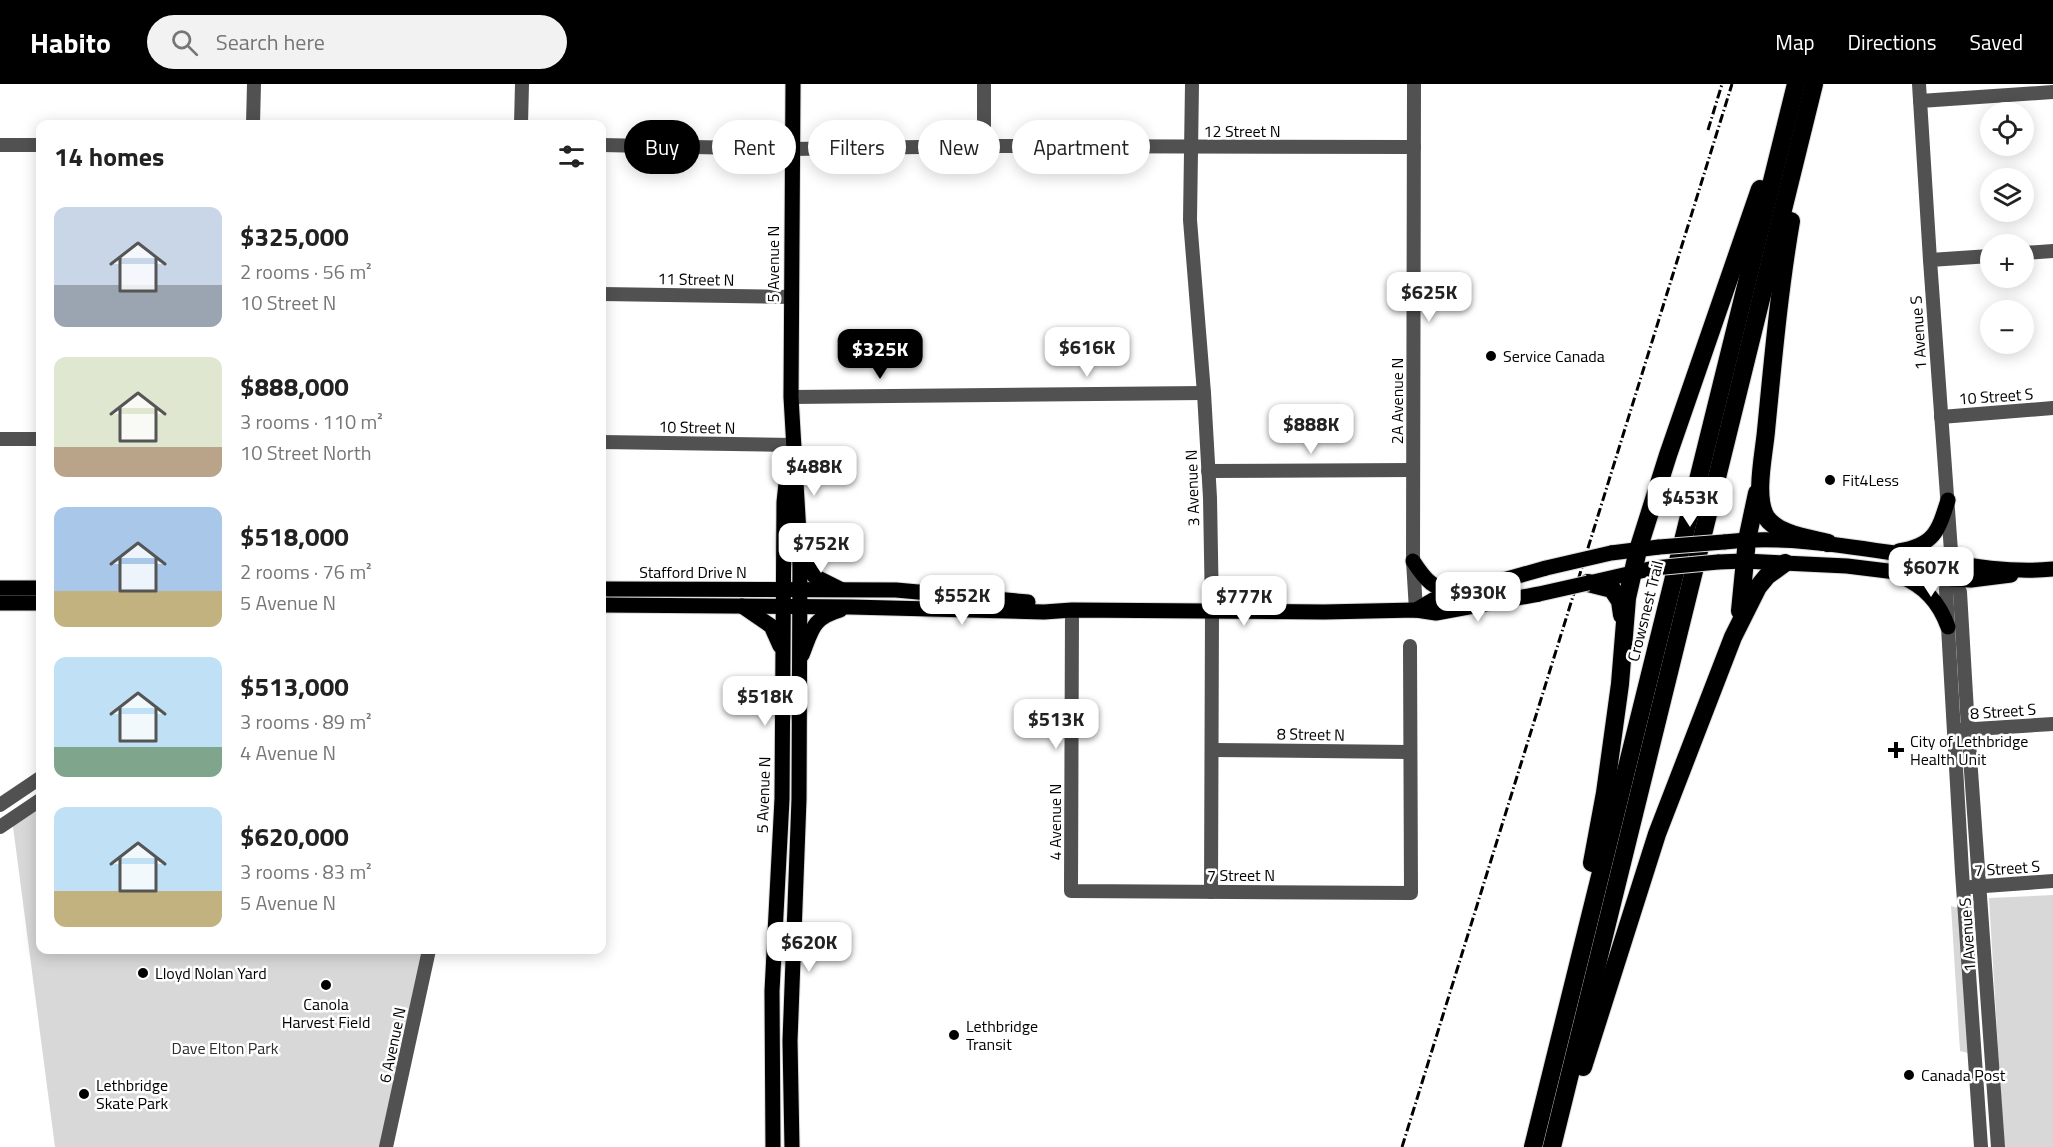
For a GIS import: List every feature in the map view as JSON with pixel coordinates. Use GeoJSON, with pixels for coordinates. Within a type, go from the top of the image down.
{"type":"FeatureCollection","features":[{"type":"Feature","properties":{"kind":"highway"},"geometry":{"type":"LineString","coordinates":[[1815,84],[1778,301],[1761,493],[1766,517],[1773,524],[1787,532],[1828,543]]}},
{"type":"Feature","properties":{"kind":"highway"},"geometry":{"type":"LineString","coordinates":[[1552,1147],[1815,84]]}},
{"type":"Feature","properties":{"kind":"highway"},"geometry":{"type":"LineString","coordinates":[[1540,1120],[1605,793],[1620,684],[1623,626],[1632,574],[1724,289],[1796,86]]}},
{"type":"Feature","properties":{"kind":"highway","name":"Crowsnest Trail"},"geometry":{"type":"LineString","coordinates":[[1533,1147],[1796,86]]}},
{"type":"Feature","properties":{"kind":"highway"},"geometry":{"type":"LineString","coordinates":[[1733,637],[1741,606],[1747,540],[1763,456]]}},
{"type":"Feature","properties":{"kind":"highway"},"geometry":{"type":"LineString","coordinates":[[1558,1147],[1657,834],[1733,637],[1758,586],[1785,563]]}},
{"type":"Feature","properties":{"kind":"highway"},"geometry":{"type":"LineString","coordinates":[[1598,583],[1612,590],[1620,601],[1623,626]]}},
{"type":"Feature","properties":{"kind":"main road","name":"5 Avenue N"},"geometry":{"type":"LineString","coordinates":[[792,120],[793,84]]}},
{"type":"Feature","properties":{"kind":"main road","name":"5 Avenue N"},"geometry":{"type":"LineString","coordinates":[[792,174],[791,397],[800,551],[800,799],[790,1041],[792,1147]]}},
{"type":"Feature","properties":{"kind":"main road","name":"5 Avenue N"},"geometry":{"type":"LineString","coordinates":[[773,1147],[772,991],[782,799],[784,494],[793,445]]}},
{"type":"Feature","properties":{"kind":"main road"},"geometry":{"type":"LineString","coordinates":[[1888,553],[1925,544],[1940,525],[1948,500]]}},
{"type":"Feature","properties":{"kind":"main road","name":"Stafford Drive N"},"geometry":{"type":"LineString","coordinates":[[1416,610],[1433,600],[1546,568],[1611,553],[1747,540],[1828,543],[1952,563],[2027,571]]}},
{"type":"Feature","properties":{"kind":"main road"},"geometry":{"type":"LineString","coordinates":[[800,551],[814,576],[843,591]]}},
{"type":"Feature","properties":{"kind":"main road"},"geometry":{"type":"LineString","coordinates":[[1413,561],[1424,578],[1435,587],[1460,593]]}},
{"type":"Feature","properties":{"kind":"main road","name":"Stafford Drive N"},"geometry":{"type":"LineString","coordinates":[[606,606],[783,606],[1044,612],[1072,609],[1335,612],[1416,610],[1446,613],[1598,583],[1654,568],[1718,562],[1785,563],[1890,571],[1953,579],[2000,578],[2027,571]]}},
{"type":"Feature","properties":{"kind":"main road"},"geometry":{"type":"LineString","coordinates":[[2027,571],[2053,569]]}},
{"type":"Feature","properties":{"kind":"main road"},"geometry":{"type":"LineString","coordinates":[[1890,571],[1919,586],[1930,595],[1937,603],[1948,627]]}},
{"type":"Feature","properties":{"kind":"main road"},"geometry":{"type":"LineString","coordinates":[[0,588],[36,588]]}},
{"type":"Feature","properties":{"kind":"main road","name":"Stafford Drive N"},"geometry":{"type":"LineString","coordinates":[[606,589],[863,590],[928,593],[1045,604],[1072,609]]}},
{"type":"Feature","properties":{"kind":"main road"},"geometry":{"type":"LineString","coordinates":[[0,603],[36,603]]}},
{"type":"Feature","properties":{"kind":"main road"},"geometry":{"type":"LineString","coordinates":[[742,606],[771,626],[782,655]]}},
{"type":"Feature","properties":{"kind":"main road"},"geometry":{"type":"LineString","coordinates":[[799,663],[819,619],[851,607]]}},
{"type":"Feature","properties":{"kind":"street"},"geometry":{"type":"LineString","coordinates":[[253,120],[254,84]]}},
{"type":"Feature","properties":{"kind":"street"},"geometry":{"type":"LineString","coordinates":[[521,120],[522,84]]}},
{"type":"Feature","properties":{"kind":"street"},"geometry":{"type":"LineString","coordinates":[[984,84],[984,120]]}},
{"type":"Feature","properties":{"kind":"street","name":"3 Avenue N"},"geometry":{"type":"LineString","coordinates":[[1192,84],[1190,220],[1204,393],[1212,610],[1211,892]]}},
{"type":"Feature","properties":{"kind":"street","name":"2A Avenue N"},"geometry":{"type":"LineString","coordinates":[[1414,84],[1413,561],[1416,610]]}},
{"type":"Feature","properties":{"kind":"street","name":"1 Avenue S"},"geometry":{"type":"LineString","coordinates":[[1920,84],[1953,579],[1960,589],[1963,888],[1981,1147]]}},
{"type":"Feature","properties":{"kind":"street"},"geometry":{"type":"LineString","coordinates":[[1920,101],[2053,92]]}},
{"type":"Feature","properties":{"kind":"street"},"geometry":{"type":"LineString","coordinates":[[0,145],[36,145]]}},
{"type":"Feature","properties":{"kind":"street","name":"12 Street N"},"geometry":{"type":"LineString","coordinates":[[606,145],[712,147]]}},
{"type":"Feature","properties":{"kind":"street","name":"12 Street N"},"geometry":{"type":"LineString","coordinates":[[1000,146],[1414,147]]}},
{"type":"Feature","properties":{"kind":"street","name":"12 Street N"},"geometry":{"type":"LineString","coordinates":[[796,149],[918,147]]}},
{"type":"Feature","properties":{"kind":"street"},"geometry":{"type":"LineString","coordinates":[[2034,253],[2053,251]]}},
{"type":"Feature","properties":{"kind":"street"},"geometry":{"type":"LineString","coordinates":[[1930,260],[1980,257]]}},
{"type":"Feature","properties":{"kind":"street","name":"11 Street N"},"geometry":{"type":"LineString","coordinates":[[606,294],[791,297]]}},
{"type":"Feature","properties":{"kind":"street"},"geometry":{"type":"LineString","coordinates":[[791,397],[1204,393]]}},
{"type":"Feature","properties":{"kind":"street","name":"10 Street S"},"geometry":{"type":"LineString","coordinates":[[1941,417],[2053,408]]}},
{"type":"Feature","properties":{"kind":"street"},"geometry":{"type":"LineString","coordinates":[[0,439],[36,439]]}},
{"type":"Feature","properties":{"kind":"street","name":"10 Street N"},"geometry":{"type":"LineString","coordinates":[[606,442],[793,445]]}},
{"type":"Feature","properties":{"kind":"street"},"geometry":{"type":"LineString","coordinates":[[1208,471],[1413,470]]}},
{"type":"Feature","properties":{"kind":"street","name":"1 Avenue S"},"geometry":{"type":"LineString","coordinates":[[1953,579],[1946,589],[1948,627],[1980,886],[1998,1147]]}},
{"type":"Feature","properties":{"kind":"street","name":"4 Avenue N"},"geometry":{"type":"LineString","coordinates":[[1071,891],[1072,609]]}},
{"type":"Feature","properties":{"kind":"street"},"geometry":{"type":"LineString","coordinates":[[1410,646],[1410,752]]}},
{"type":"Feature","properties":{"kind":"street","name":"8 Street S"},"geometry":{"type":"LineString","coordinates":[[1961,730],[2053,724]]}},
{"type":"Feature","properties":{"kind":"street","name":"8 Street N"},"geometry":{"type":"LineString","coordinates":[[1212,750],[1410,752]]}},
{"type":"Feature","properties":{"kind":"street","name":"7 Street N"},"geometry":{"type":"LineString","coordinates":[[1071,891],[1411,893],[1410,752]]}},
{"type":"Feature","properties":{"kind":"street"},"geometry":{"type":"LineString","coordinates":[[0,805],[36,781]]}},
{"type":"Feature","properties":{"kind":"street"},"geometry":{"type":"LineString","coordinates":[[0,827],[36,803]]}},
{"type":"Feature","properties":{"kind":"street","name":"7 Street S"},"geometry":{"type":"LineString","coordinates":[[1963,888],[2053,881]]}},
{"type":"Feature","properties":{"kind":"street","name":"6 Avenue N"},"geometry":{"type":"LineString","coordinates":[[386,1147],[428,954]]}},
{"type":"Feature","properties":{"kind":"green space","name":"Dave Elton Park"},"geometry":{"type":"Polygon","coordinates":[[[36,803],[36,954],[428,954],[387,1147],[55,1147],[12,819],[36,803]]]}},
{"type":"Feature","properties":{"kind":"green space"},"geometry":{"type":"Polygon","coordinates":[[[2053,895],[2053,1147],[2004,1147],[1989,898],[2053,895]]]}},
{"type":"Feature","properties":{"kind":"green space"},"geometry":{"type":"Polygon","coordinates":[[[1951,906],[1959,908],[1968,1053],[1960,1051],[1951,906]]]}},
{"type":"Feature","properties":{"kind":"railway"},"geometry":{"type":"LineString","coordinates":[[1708,130],[1722,84]]}},
{"type":"Feature","properties":{"kind":"railway"},"geometry":{"type":"LineString","coordinates":[[1402,1147],[1732,84]]}},
{"type":"Feature","properties":{"kind":"place","name":"Service Canada"},"geometry":{"type":"Point","coordinates":[1491,356]}},
{"type":"Feature","properties":{"kind":"place","name":"Fit4Less"},"geometry":{"type":"Point","coordinates":[1830,480]}},
{"type":"Feature","properties":{"kind":"place","name":"City of Lethbridge Health Unit"},"geometry":{"type":"Point","coordinates":[1896,750]}},
{"type":"Feature","properties":{"kind":"place","name":"Lloyd Nolan Yard"},"geometry":{"type":"Point","coordinates":[143,973]}},
{"type":"Feature","properties":{"kind":"place","name":"Canola Harvest Field"},"geometry":{"type":"Point","coordinates":[326,985]}},
{"type":"Feature","properties":{"kind":"place","name":"Lethbridge Transit"},"geometry":{"type":"Point","coordinates":[954,1035]}},
{"type":"Feature","properties":{"kind":"place","name":"Canada Post"},"geometry":{"type":"Point","coordinates":[1909,1075]}},
{"type":"Feature","properties":{"kind":"place","name":"Lethbridge Skate Park"},"geometry":{"type":"Point","coordinates":[84,1094]}}]}
